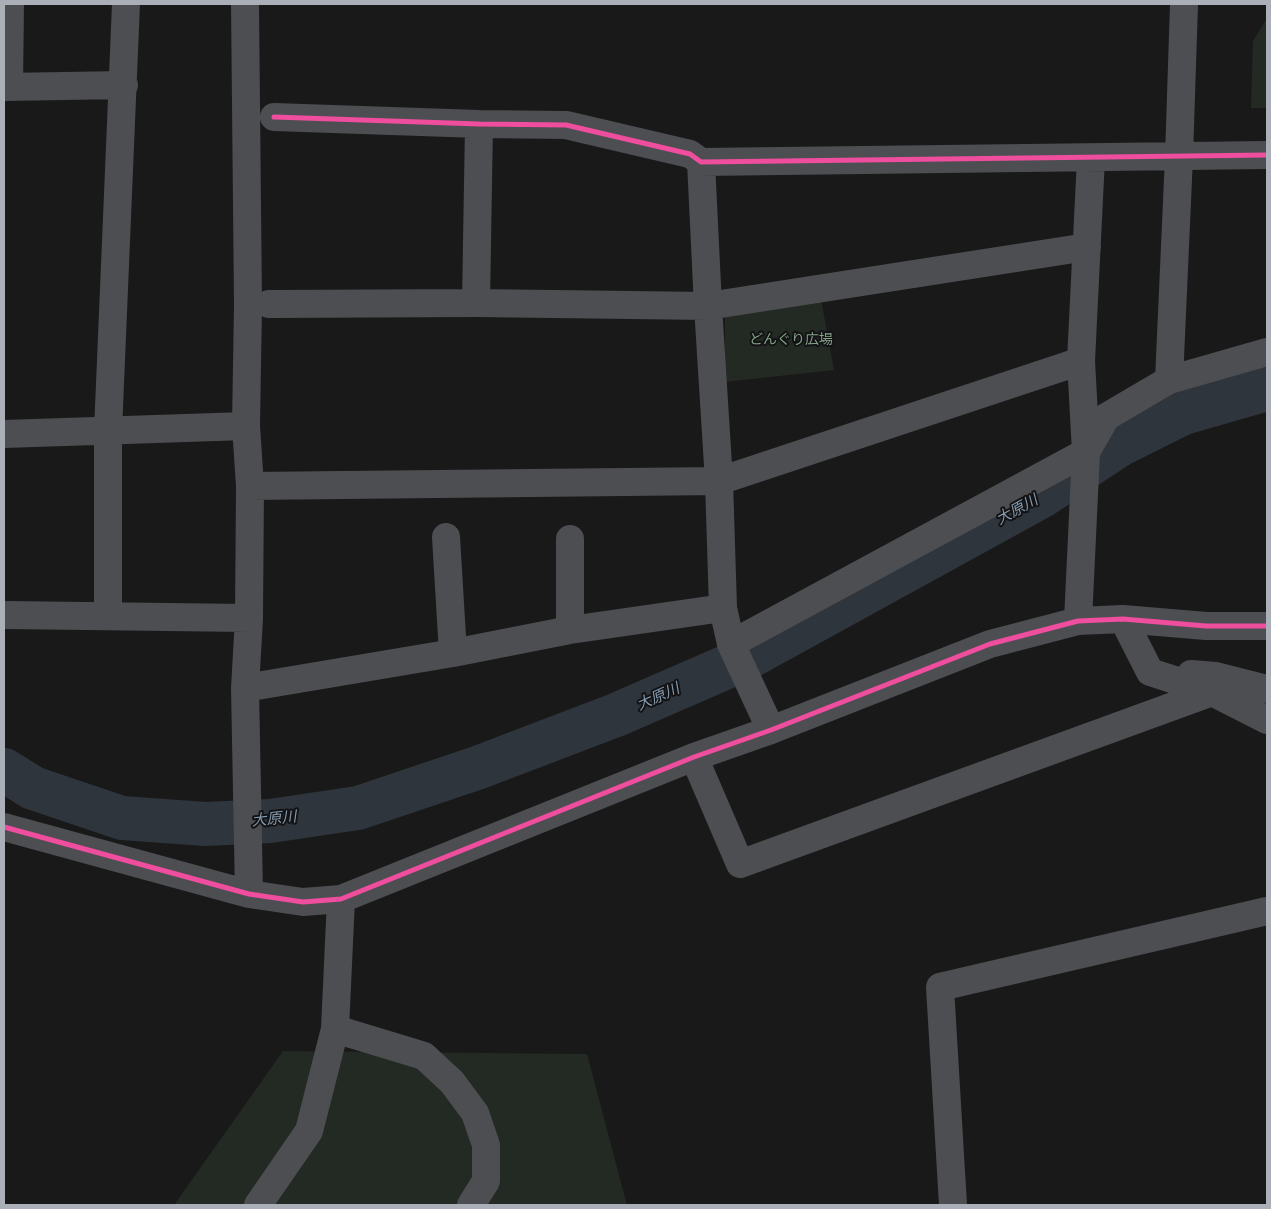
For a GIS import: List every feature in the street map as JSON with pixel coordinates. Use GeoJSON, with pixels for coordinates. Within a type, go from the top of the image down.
{"type":"FeatureCollection","features":[{"type":"Feature","properties":{"kind":"street"},"geometry":{"type":"LineString","coordinates":[[10,4],[7,87],[124,85]]}},
{"type":"Feature","properties":{"kind":"street"},"geometry":{"type":"LineString","coordinates":[[108,616],[108,431],[126,4]]}},
{"type":"Feature","properties":{"kind":"street"},"geometry":{"type":"LineString","coordinates":[[245,4],[248,305],[246,426],[250,486],[249,618],[245,688],[249,894]]}},
{"type":"Feature","properties":{"kind":"street"},"geometry":{"type":"LineString","coordinates":[[1169,380],[1184,4]]}},
{"type":"Feature","properties":{"kind":"street"},"geometry":{"type":"LineString","coordinates":[[274,117],[566,125],[690,154],[701,162],[1267,155]]}},
{"type":"Feature","properties":{"kind":"street"},"geometry":{"type":"LineString","coordinates":[[476,303],[479,124]]}},
{"type":"Feature","properties":{"kind":"street"},"geometry":{"type":"LineString","coordinates":[[1078,621],[1086,452],[1081,361],[1091,158]]}},
{"type":"Feature","properties":{"kind":"street"},"geometry":{"type":"LineString","coordinates":[[701,162],[719,481],[723,608],[732,644],[771,730]]}},
{"type":"Feature","properties":{"kind":"street"},"geometry":{"type":"LineString","coordinates":[[269,304],[476,303],[708,306],[1088,247]]}},
{"type":"Feature","properties":{"kind":"street"},"geometry":{"type":"LineString","coordinates":[[732,644],[1086,452],[1106,417],[1169,380],[1267,352]]}},
{"type":"Feature","properties":{"kind":"street"},"geometry":{"type":"LineString","coordinates":[[250,486],[719,481],[1081,361]]}},
{"type":"Feature","properties":{"kind":"street"},"geometry":{"type":"LineString","coordinates":[[4,434],[246,426]]}},
{"type":"Feature","properties":{"kind":"street"},"geometry":{"type":"LineString","coordinates":[[446,538],[453,653]]}},
{"type":"Feature","properties":{"kind":"street"},"geometry":{"type":"LineString","coordinates":[[570,539],[570,630]]}},
{"type":"Feature","properties":{"kind":"street"},"geometry":{"type":"LineString","coordinates":[[245,688],[453,653],[570,630],[723,608]]}},
{"type":"Feature","properties":{"kind":"street"},"geometry":{"type":"LineString","coordinates":[[4,615],[249,618]]}},
{"type":"Feature","properties":{"kind":"street"},"geometry":{"type":"LineString","coordinates":[[1123,619],[1150,672],[1212,692],[1267,720]]}},
{"type":"Feature","properties":{"kind":"street"},"geometry":{"type":"LineString","coordinates":[[4,827],[249,894],[303,902],[341,899],[694,757],[771,730],[990,644],[1078,621],[1123,619],[1206,626],[1267,626]]}},
{"type":"Feature","properties":{"kind":"street"},"geometry":{"type":"LineString","coordinates":[[1150,672],[1216,676],[1267,690]]}},
{"type":"Feature","properties":{"kind":"street"},"geometry":{"type":"LineString","coordinates":[[694,757],[740,864],[1212,692]]}},
{"type":"Feature","properties":{"kind":"street"},"geometry":{"type":"LineString","coordinates":[[258,1205],[309,1131],[335,1029],[341,899]]}},
{"type":"Feature","properties":{"kind":"street"},"geometry":{"type":"LineString","coordinates":[[953,1205],[940,988],[1267,911]]}},
{"type":"Feature","properties":{"kind":"street"},"geometry":{"type":"LineString","coordinates":[[335,1029],[424,1056],[452,1082],[475,1113],[486,1145],[486,1181],[471,1205]]}},
{"type":"Feature","properties":{"kind":"green space"},"geometry":{"type":"Polygon","coordinates":[[[1267,18],[1267,108],[1251,108],[1253,41],[1267,18]]]}},
{"type":"Feature","properties":{"kind":"green space","name":"どんぐり広場"},"geometry":{"type":"Polygon","coordinates":[[[821,299],[834,370],[725,382],[725,314],[821,299]]]}},
{"type":"Feature","properties":{"kind":"green space"},"geometry":{"type":"Polygon","coordinates":[[[283,1051],[587,1054],[627,1205],[174,1205],[283,1051]]]}},
{"type":"Feature","properties":{"kind":"waterway","name":"大原川"},"geometry":{"type":"LineString","coordinates":[[4,770],[33,788],[122,818],[205,824],[270,821],[358,808],[477,768],[616,715],[747,658],[1040,497],[1119,445],[1183,413],[1267,389]]}},
{"type":"Feature","properties":{"kind":"cycle path"},"geometry":{"type":"LineString","coordinates":[[274,117],[566,125],[690,154],[701,162],[1267,155]]}},
{"type":"Feature","properties":{"kind":"cycle path"},"geometry":{"type":"LineString","coordinates":[[4,827],[249,894],[303,902],[341,899],[694,757],[771,730],[990,644],[1078,621],[1123,619],[1206,626],[1267,626]]}}]}
